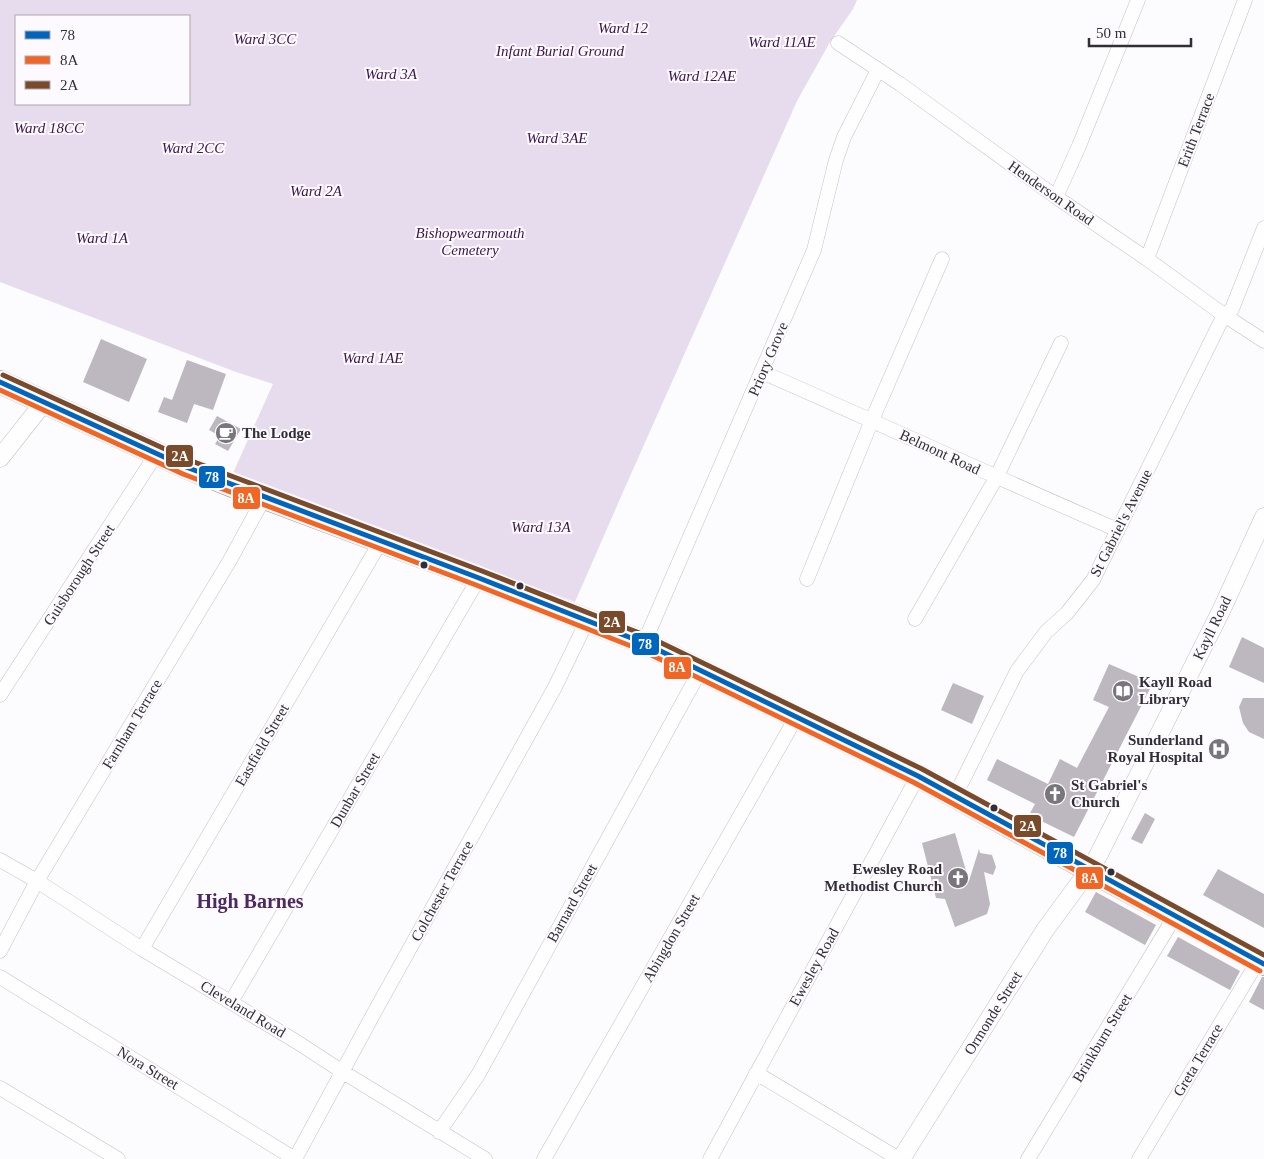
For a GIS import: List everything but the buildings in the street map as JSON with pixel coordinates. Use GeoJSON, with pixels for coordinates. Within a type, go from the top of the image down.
{"type":"FeatureCollection","features":[{"type":"Feature","properties":{"kind":"main road"},"geometry":{"type":"LineString","coordinates":[[0,382],[157,453],[264,498],[479,578],[644,644],[918,776],[1261,962]]}},
{"type":"Feature","properties":{"kind":"street"},"geometry":{"type":"LineString","coordinates":[[1056,197],[1079,146],[1138,0]]}},
{"type":"Feature","properties":{"kind":"street","name":"Erith Terrace"},"geometry":{"type":"LineString","coordinates":[[1147,259],[1245,0]]}},
{"type":"Feature","properties":{"kind":"street","name":"Henderson Road"},"geometry":{"type":"LineString","coordinates":[[838,43],[900,84],[1056,197],[1147,259],[1224,316],[1264,341]]}},
{"type":"Feature","properties":{"kind":"street","name":"Priory Grove"},"geometry":{"type":"LineString","coordinates":[[644,644],[814,250],[831,176],[844,137],[878,70]]}},
{"type":"Feature","properties":{"kind":"street","name":"St Gabriel's Avenue"},"geometry":{"type":"LineString","coordinates":[[955,796],[1017,671],[1046,632],[1067,613],[1093,580],[1224,316],[1232,309],[1264,228]]}},
{"type":"Feature","properties":{"kind":"street"},"geometry":{"type":"LineString","coordinates":[[807,579],[872,420],[942,259]]}},
{"type":"Feature","properties":{"kind":"street"},"geometry":{"type":"LineString","coordinates":[[915,619],[996,478],[1061,343]]}},
{"type":"Feature","properties":{"kind":"street","name":"Belmont Road"},"geometry":{"type":"LineString","coordinates":[[762,372],[872,420],[996,478],[1118,530]]}},
{"type":"Feature","properties":{"kind":"street"},"geometry":{"type":"LineString","coordinates":[[0,458],[45,401]]}},
{"type":"Feature","properties":{"kind":"street","name":"Guisborough Street"},"geometry":{"type":"LineString","coordinates":[[0,696],[157,453]]}},
{"type":"Feature","properties":{"kind":"street","name":"Farnham Terrace"},"geometry":{"type":"LineString","coordinates":[[0,950],[37,881],[225,569],[264,498]]}},
{"type":"Feature","properties":{"kind":"street","name":"Kayll Road"},"geometry":{"type":"LineString","coordinates":[[1089,870],[1221,611],[1264,517]]}},
{"type":"Feature","properties":{"kind":"street","name":"Eastfield Street"},"geometry":{"type":"LineString","coordinates":[[142,949],[381,541]]}},
{"type":"Feature","properties":{"kind":"street","name":"Dunbar Street"},"geometry":{"type":"LineString","coordinates":[[230,1002],[479,578]]}},
{"type":"Feature","properties":{"kind":"street","name":"Colchester Terrace"},"geometry":{"type":"LineString","coordinates":[[295,1159],[555,687],[587,621]]}},
{"type":"Feature","properties":{"kind":"street","name":"Barnard Street"},"geometry":{"type":"LineString","coordinates":[[439,1132],[478,1075],[700,670]]}},
{"type":"Feature","properties":{"kind":"street","name":"Abingdon Street"},"geometry":{"type":"LineString","coordinates":[[544,1159],[796,716]]}},
{"type":"Feature","properties":{"kind":"street","name":"Ewesley Road"},"geometry":{"type":"LineString","coordinates":[[710,1159],[918,776]]}},
{"type":"Feature","properties":{"kind":"street","name":"Cleveland Road"},"geometry":{"type":"LineString","coordinates":[[0,860],[37,881],[142,949],[297,1042],[485,1159]]}},
{"type":"Feature","properties":{"kind":"street","name":"Ormonde Street"},"geometry":{"type":"LineString","coordinates":[[900,1159],[1046,930],[1089,870]]}},
{"type":"Feature","properties":{"kind":"street","name":"Brinkburn Street"},"geometry":{"type":"LineString","coordinates":[[1028,1159],[1175,916]]}},
{"type":"Feature","properties":{"kind":"street","name":"Greta Terrace"},"geometry":{"type":"LineString","coordinates":[[1139,1159],[1219,1026],[1261,962]]}},
{"type":"Feature","properties":{"kind":"street","name":"Nora Street"},"geometry":{"type":"LineString","coordinates":[[0,977],[295,1159]]}},
{"type":"Feature","properties":{"kind":"street"},"geometry":{"type":"LineString","coordinates":[[756,1072],[900,1159]]}},
{"type":"Feature","properties":{"kind":"street"},"geometry":{"type":"LineString","coordinates":[[0,1088],[118,1159]]}},
{"type":"Feature","properties":{"kind":"green space","name":"Bishopwearmouth Cemetery"},"geometry":{"type":"Polygon","coordinates":[[[0,0],[857,0],[853,9],[830,42],[797,101],[575,602],[233,473],[273,384],[236,372],[0,282],[0,0]]]}},
{"type":"Feature","properties":{"kind":"transit line","name":"2A"},"geometry":{"type":"LineString","coordinates":[[3,375],[189,460],[647,636],[922,769],[1264,955]]}},
{"type":"Feature","properties":{"kind":"transit line","name":"78"},"geometry":{"type":"LineString","coordinates":[[0,382],[186,467],[644,643],[918,776],[1264,964]]}},
{"type":"Feature","properties":{"kind":"transit line","name":"8A"},"geometry":{"type":"LineString","coordinates":[[0,390],[183,474],[641,650],[915,783],[1260,971]]}},
{"type":"Feature","properties":{"kind":"place","name":"The Lodge"},"geometry":{"type":"Point","coordinates":[226,433]}},
{"type":"Feature","properties":{"kind":"place","name":"Kayll Road Library"},"geometry":{"type":"Point","coordinates":[1123,691]}},
{"type":"Feature","properties":{"kind":"place","name":"Sunderland Royal Hospital"},"geometry":{"type":"Point","coordinates":[1219,749]}},
{"type":"Feature","properties":{"kind":"place","name":"St Gabriel's Church"},"geometry":{"type":"Point","coordinates":[1055,794]}},
{"type":"Feature","properties":{"kind":"place","name":"Ewesley Road Methodist Church"},"geometry":{"type":"Point","coordinates":[958,878]}},
{"type":"Feature","properties":{"kind":"district","name":"High Barnes"},"geometry":{"type":"Point","coordinates":[250,901]}},
{"type":"Feature","properties":{"kind":"park label","name":"Ward 12"},"geometry":{"type":"Point","coordinates":[623,28]}},
{"type":"Feature","properties":{"kind":"park label","name":"Ward 3CC"},"geometry":{"type":"Point","coordinates":[265,39]}},
{"type":"Feature","properties":{"kind":"park label","name":"Ward 11AE"},"geometry":{"type":"Point","coordinates":[782,42]}},
{"type":"Feature","properties":{"kind":"park label","name":"Infant Burial Ground"},"geometry":{"type":"Point","coordinates":[560,51]}},
{"type":"Feature","properties":{"kind":"park label","name":"Ward 3A"},"geometry":{"type":"Point","coordinates":[391,74]}},
{"type":"Feature","properties":{"kind":"park label","name":"Ward 12AE"},"geometry":{"type":"Point","coordinates":[702,76]}},
{"type":"Feature","properties":{"kind":"park label","name":"Ward 18CC"},"geometry":{"type":"Point","coordinates":[49,128]}},
{"type":"Feature","properties":{"kind":"park label","name":"Ward 3AE"},"geometry":{"type":"Point","coordinates":[557,138]}},
{"type":"Feature","properties":{"kind":"park label","name":"Ward 2CC"},"geometry":{"type":"Point","coordinates":[193,148]}},
{"type":"Feature","properties":{"kind":"park label","name":"Ward 2A"},"geometry":{"type":"Point","coordinates":[316,191]}},
{"type":"Feature","properties":{"kind":"park label","name":"Ward 1A"},"geometry":{"type":"Point","coordinates":[102,238]}},
{"type":"Feature","properties":{"kind":"park label","name":"Ward 1AE"},"geometry":{"type":"Point","coordinates":[373,358]}},
{"type":"Feature","properties":{"kind":"park label","name":"Ward 13A"},"geometry":{"type":"Point","coordinates":[541,527]}}]}
